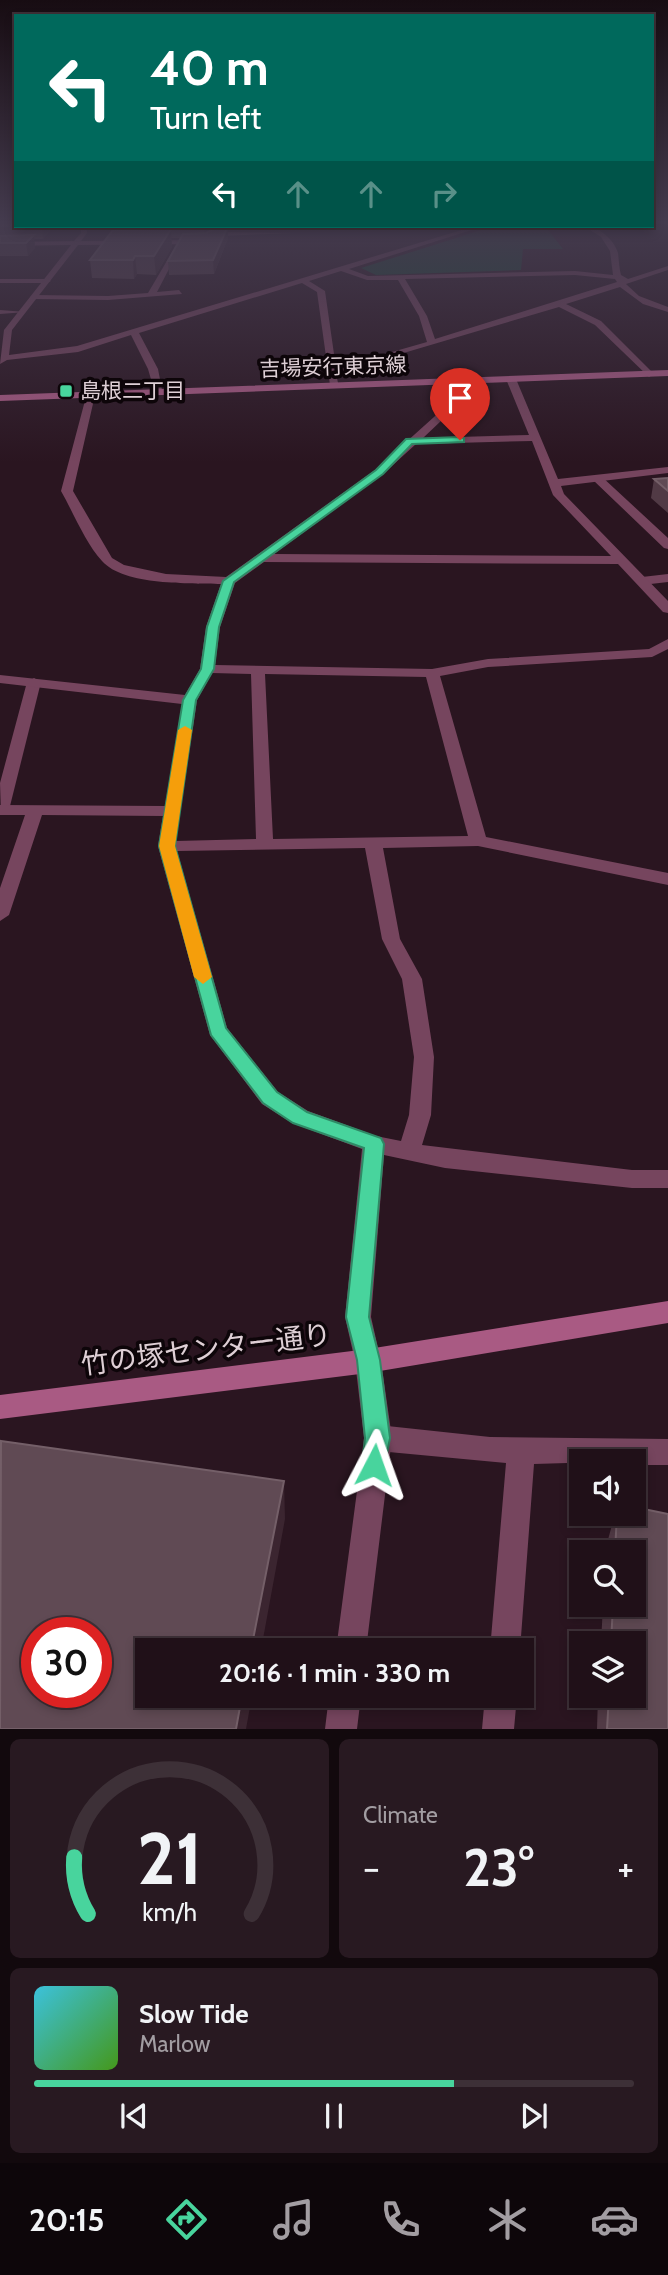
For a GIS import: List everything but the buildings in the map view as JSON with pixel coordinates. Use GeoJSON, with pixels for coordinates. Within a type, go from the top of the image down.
{"type":"FeatureCollection","features":[{"type":"Feature","properties":{"kind":"main road","name":"吉場安行東京線"},"geometry":{"type":"LineString","coordinates":[[0,398],[668,373]]}},
{"type":"Feature","properties":{"kind":"main road","name":"竹の塚センター通り"},"geometry":{"type":"LineString","coordinates":[[0,1407],[368,1360],[668,1312]]}},
{"type":"Feature","properties":{"kind":"street"},"geometry":{"type":"LineString","coordinates":[[30,302],[8,331],[1,359],[78,349],[235,302]]}},
{"type":"Feature","properties":{"kind":"street"},"geometry":{"type":"LineString","coordinates":[[322,302],[333,386]]}},
{"type":"Feature","properties":{"kind":"street"},"geometry":{"type":"LineString","coordinates":[[415,302],[423,316],[432,343]]}},
{"type":"Feature","properties":{"kind":"street"},"geometry":{"type":"LineString","coordinates":[[331,372],[565,302]]}},
{"type":"Feature","properties":{"kind":"street"},"geometry":{"type":"LineString","coordinates":[[642,302],[668,310]]}},
{"type":"Feature","properties":{"kind":"street"},"geometry":{"type":"LineString","coordinates":[[559,304],[598,323],[649,374]]}},
{"type":"Feature","properties":{"kind":"street"},"geometry":{"type":"LineString","coordinates":[[0,312],[22,312]]}},
{"type":"Feature","properties":{"kind":"street"},"geometry":{"type":"LineString","coordinates":[[134,332],[153,369],[160,393]]}},
{"type":"Feature","properties":{"kind":"street"},"geometry":{"type":"LineString","coordinates":[[511,379],[559,495],[668,609]]}},
{"type":"Feature","properties":{"kind":"street"},"geometry":{"type":"LineString","coordinates":[[464,381],[458,400],[379,472],[229,581],[213,627],[207,669],[190,700],[167,846],[217,1030],[270,1098],[300,1117],[374,1144],[409,1152],[445,1159],[632,1179],[668,1179]]}},
{"type":"Feature","properties":{"kind":"street"},"geometry":{"type":"LineString","coordinates":[[90,395],[67,491],[107,560],[115,566],[152,575],[229,581]]}},
{"type":"Feature","properties":{"kind":"street"},"geometry":{"type":"LineString","coordinates":[[410,441],[537,438]]}},
{"type":"Feature","properties":{"kind":"street"},"geometry":{"type":"LineString","coordinates":[[555,483],[668,470]]}},
{"type":"Feature","properties":{"kind":"street"},"geometry":{"type":"LineString","coordinates":[[597,478],[668,545]]}},
{"type":"Feature","properties":{"kind":"street"},"geometry":{"type":"LineString","coordinates":[[261,558],[623,560]]}},
{"type":"Feature","properties":{"kind":"street"},"geometry":{"type":"LineString","coordinates":[[642,581],[668,578]]}},
{"type":"Feature","properties":{"kind":"street"},"geometry":{"type":"LineString","coordinates":[[207,669],[432,673],[488,663],[652,653],[668,643]]}},
{"type":"Feature","properties":{"kind":"street"},"geometry":{"type":"LineString","coordinates":[[258,670],[265,844]]}},
{"type":"Feature","properties":{"kind":"street"},"geometry":{"type":"LineString","coordinates":[[432,673],[478,841]]}},
{"type":"Feature","properties":{"kind":"street"},"geometry":{"type":"LineString","coordinates":[[0,679],[190,700]]}},
{"type":"Feature","properties":{"kind":"street"},"geometry":{"type":"LineString","coordinates":[[34,682],[0,810],[172,811]]}},
{"type":"Feature","properties":{"kind":"street"},"geometry":{"type":"LineString","coordinates":[[0,915],[35,810]]}},
{"type":"Feature","properties":{"kind":"street"},"geometry":{"type":"LineString","coordinates":[[167,846],[478,841],[668,879]]}},
{"type":"Feature","properties":{"kind":"street"},"geometry":{"type":"LineString","coordinates":[[373,842],[391,939],[412,979],[424,1057],[420,1115],[409,1152]]}},
{"type":"Feature","properties":{"kind":"street"},"geometry":{"type":"LineString","coordinates":[[352,1638],[377,1438],[368,1360],[358,1317],[374,1144]]}},
{"type":"Feature","properties":{"kind":"street"},"geometry":{"type":"LineString","coordinates":[[377,1438],[490,1450],[668,1452]]}},
{"type":"Feature","properties":{"kind":"street"},"geometry":{"type":"LineString","coordinates":[[506,1638],[522,1451]]}},
{"type":"Feature","properties":{"kind":"street"},"geometry":{"type":"LineString","coordinates":[[341,1729],[344,1708]]}},
{"type":"Feature","properties":{"kind":"street"},"geometry":{"type":"LineString","coordinates":[[498,1729],[500,1708]]}},
{"type":"Feature","properties":{"kind":"slow traffic"},"geometry":{"type":"LineString","coordinates":[[185,730],[167,846],[203,977]]}},
{"type":"Feature","properties":{"kind":"place","name":"島根二丁目"},"geometry":{"type":"Point","coordinates":[66,391]}},
{"type":"Feature","properties":{"kind":"route"},"geometry":{"type":"LineString","coordinates":[[374,1465],[377,1438],[368,1360],[358,1317],[374,1144],[300,1117],[270,1098],[217,1030],[167,846],[190,700],[207,669],[213,627],[229,581],[379,472],[410,441],[460,440]]}}]}
